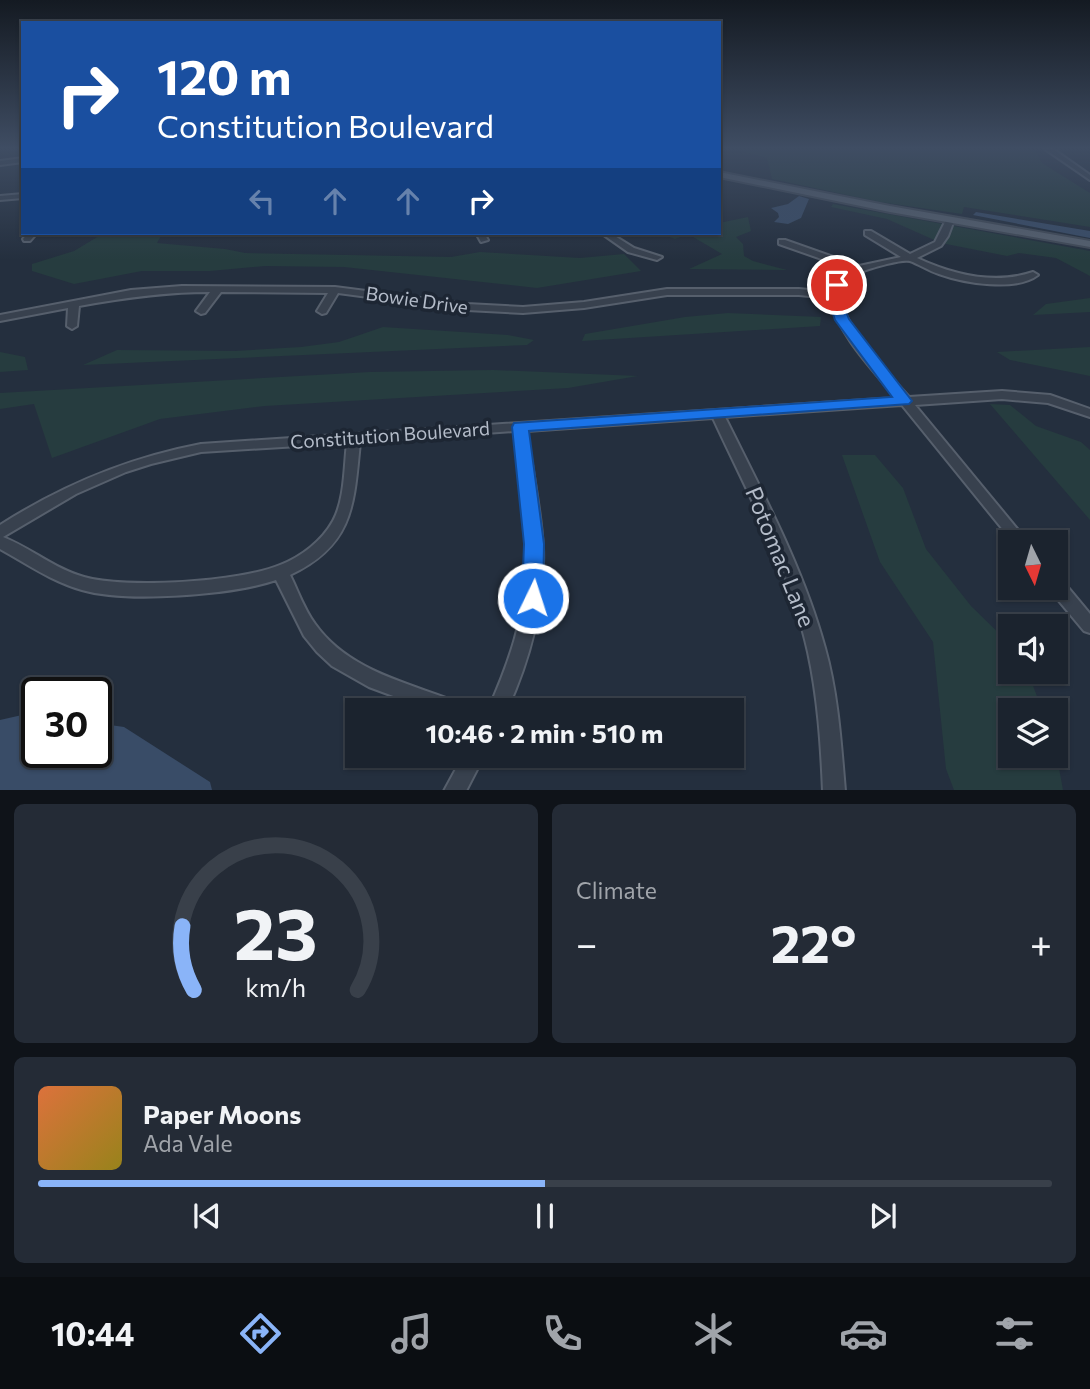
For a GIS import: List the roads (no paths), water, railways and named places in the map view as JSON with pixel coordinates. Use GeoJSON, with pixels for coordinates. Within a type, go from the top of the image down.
{"type":"FeatureCollection","features":[{"type":"Feature","properties":{"kind":"main road"},"geometry":{"type":"LineString","coordinates":[[779,186],[1090,244]]}},
{"type":"Feature","properties":{"kind":"street"},"geometry":{"type":"LineString","coordinates":[[0,198],[21,196]]}},
{"type":"Feature","properties":{"kind":"street"},"geometry":{"type":"LineString","coordinates":[[950,220],[939,243],[923,252],[856,268],[840,281],[835,295],[838,311],[846,327],[904,401],[1011,530]]}},
{"type":"Feature","properties":{"kind":"street"},"geometry":{"type":"LineString","coordinates":[[868,233],[934,271],[974,281],[1021,281],[1033,275]]}},
{"type":"Feature","properties":{"kind":"street"},"geometry":{"type":"LineString","coordinates":[[608,235],[631,250],[657,257]]}},
{"type":"Feature","properties":{"kind":"street"},"geometry":{"type":"LineString","coordinates":[[782,242],[856,268]]}},
{"type":"Feature","properties":{"kind":"street"},"geometry":{"type":"LineString","coordinates":[[201,311],[218,289]]}},
{"type":"Feature","properties":{"kind":"street","name":"Bowie Drive"},"geometry":{"type":"LineString","coordinates":[[0,318],[155,291],[218,289],[335,290],[467,307],[523,310],[584,305],[667,292],[799,292],[835,295]]}},
{"type":"Feature","properties":{"kind":"street"},"geometry":{"type":"LineString","coordinates":[[322,311],[335,290]]}},
{"type":"Feature","properties":{"kind":"street"},"geometry":{"type":"LineString","coordinates":[[72,326],[74,304]]}},
{"type":"Feature","properties":{"kind":"street","name":"Constitution Boulevard"},"geometry":{"type":"LineString","coordinates":[[0,531],[78,485],[160,456],[201,448],[1020,395],[1050,399],[1090,413]]}},
{"type":"Feature","properties":{"kind":"street","name":"Potomac Lane"},"geometry":{"type":"LineString","coordinates":[[717,413],[793,577],[815,644],[824,684],[834,790]]}},
{"type":"Feature","properties":{"kind":"street"},"geometry":{"type":"LineString","coordinates":[[503,698],[522,649],[534,582],[534,544],[520,427]]}},
{"type":"Feature","properties":{"kind":"street"},"geometry":{"type":"LineString","coordinates":[[0,542],[73,580],[96,587],[134,590],[261,580],[281,573],[318,548],[339,524],[354,438]]}},
{"type":"Feature","properties":{"kind":"street"},"geometry":{"type":"LineString","coordinates":[[281,573],[312,633],[328,650],[351,667],[423,698]]}},
{"type":"Feature","properties":{"kind":"street"},"geometry":{"type":"LineString","coordinates":[[1068,600],[1090,626]]}},
{"type":"Feature","properties":{"kind":"street"},"geometry":{"type":"LineString","coordinates":[[454,790],[467,768]]}},
{"type":"Feature","properties":{"kind":"water"},"geometry":{"type":"Polygon","coordinates":[[[799,196],[809,199],[801,218],[788,224],[774,222],[779,217],[771,208],[788,204],[799,196]]]}},
{"type":"Feature","properties":{"kind":"water"},"geometry":{"type":"Polygon","coordinates":[[[976,212],[1090,231],[1090,238],[973,215],[976,212]]]}},
{"type":"Feature","properties":{"kind":"water"},"geometry":{"type":"Polygon","coordinates":[[[21,715],[21,768],[112,768],[112,725],[124,727],[210,782],[212,790],[0,790],[0,720],[21,715]]]}}]}
